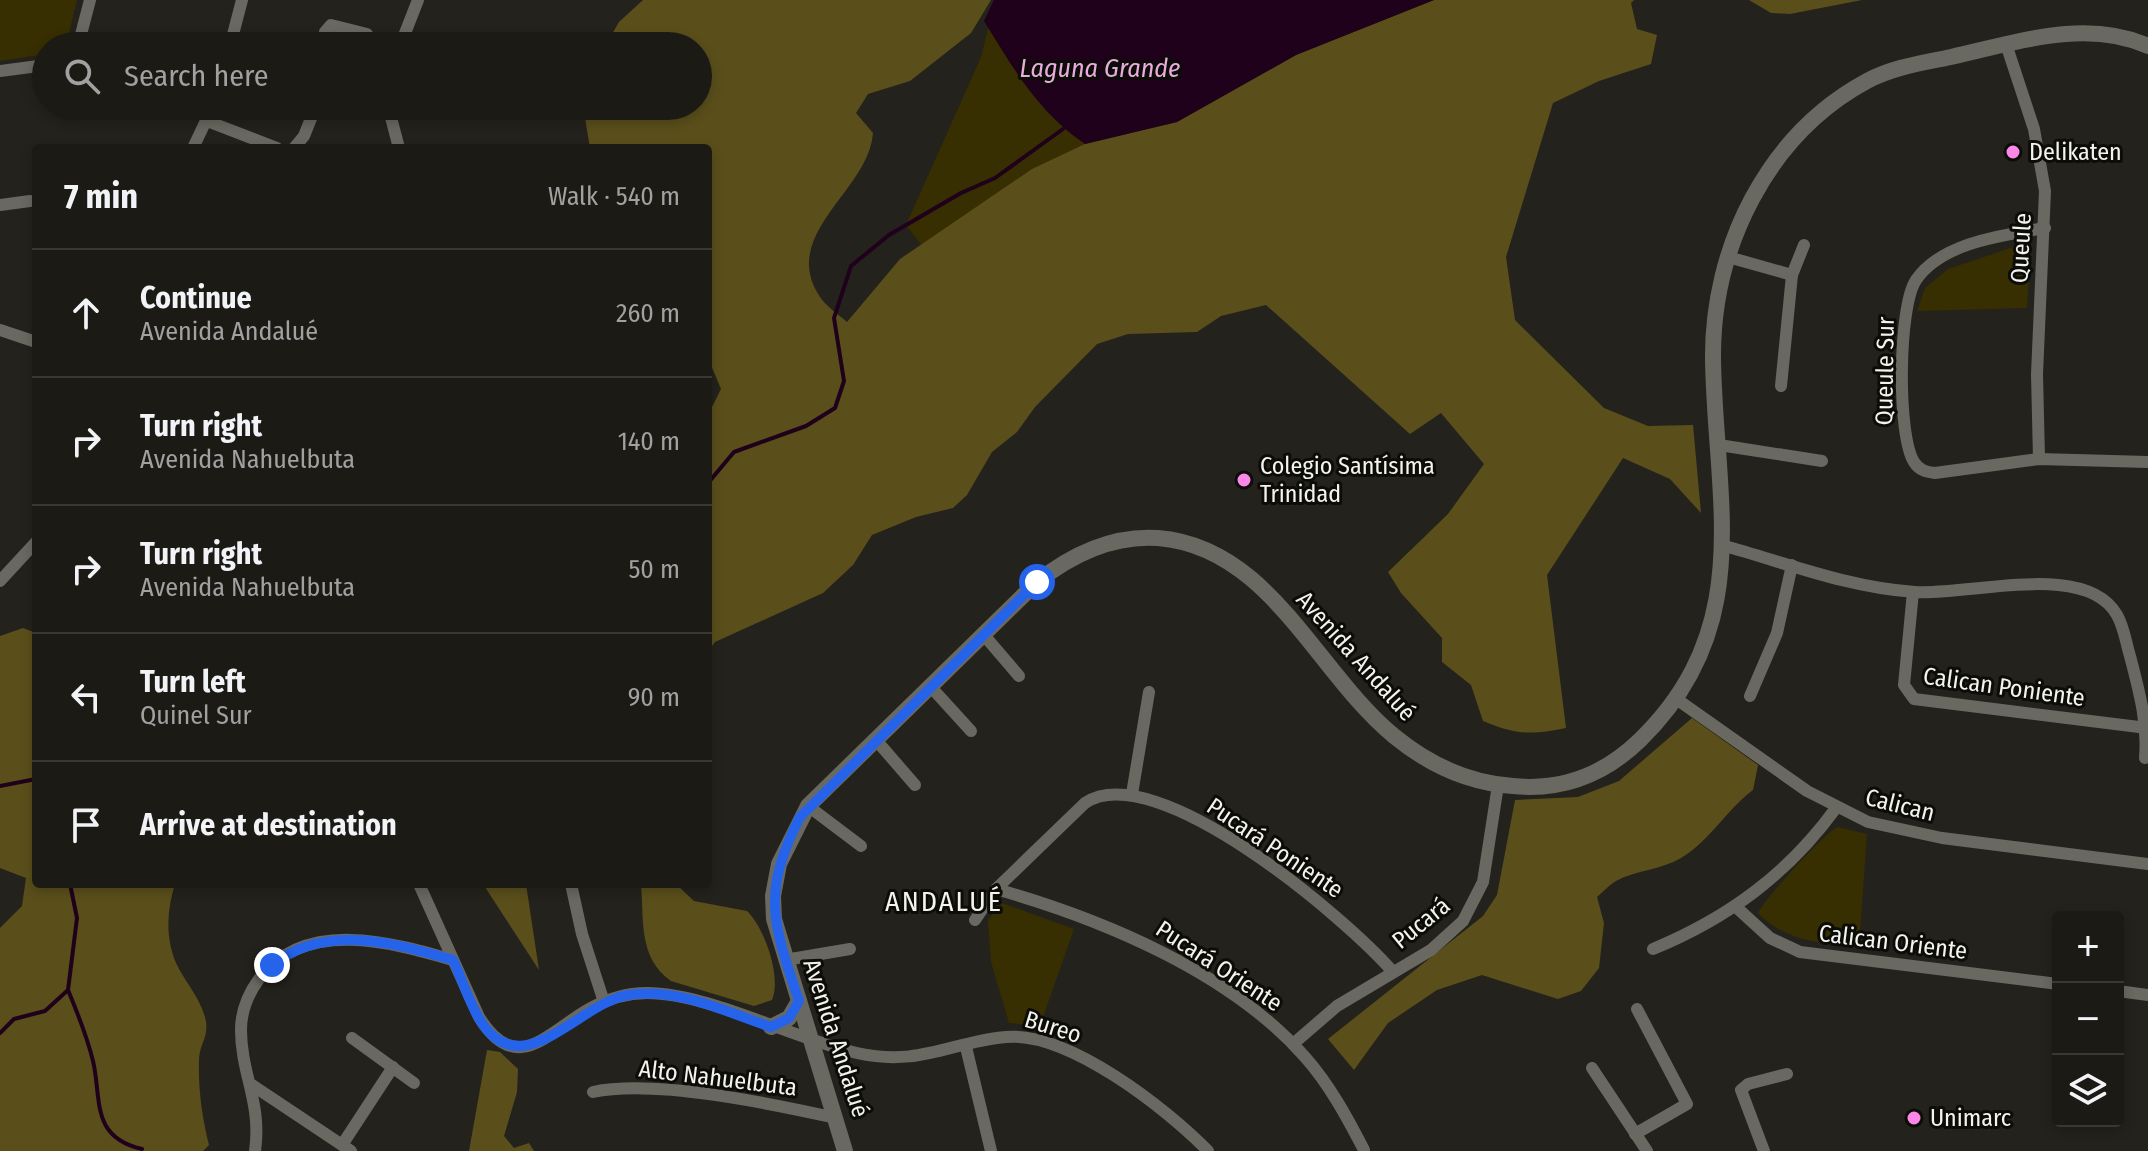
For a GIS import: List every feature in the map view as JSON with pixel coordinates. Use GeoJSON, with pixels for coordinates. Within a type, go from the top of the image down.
{"type":"FeatureCollection","features":[{"type":"Feature","properties":{"kind":"street"},"geometry":{"type":"LineString","coordinates":[[82,32],[90,0]]}},
{"type":"Feature","properties":{"kind":"street"},"geometry":{"type":"LineString","coordinates":[[405,32],[418,0]]}},
{"type":"Feature","properties":{"kind":"street"},"geometry":{"type":"LineString","coordinates":[[232,32],[237,1]]}},
{"type":"Feature","properties":{"kind":"street"},"geometry":{"type":"LineString","coordinates":[[325,32],[331,25],[359,32]]}},
{"type":"Feature","properties":{"kind":"street","name":"Avenida Andalué"},"geometry":{"type":"LineString","coordinates":[[845,1151],[774,919],[775,881],[785,847],[808,806],[1037,582],[1082,554],[1134,538],[1191,544],[1216,554],[1261,589],[1391,734],[1449,770],[1498,785],[1540,787],[1588,776],[1613,762],[1639,741],[1675,698],[1696,660],[1712,619],[1725,546],[1714,337],[1719,290],[1728,257],[1762,179],[1800,133],[1841,98],[1868,81],[1896,69],[2006,44],[2091,32],[2148,46]]}},
{"type":"Feature","properties":{"kind":"street","name":"Queule"},"geometry":{"type":"LineString","coordinates":[[2006,44],[2039,150],[2045,228],[2038,329],[2039,459]]}},
{"type":"Feature","properties":{"kind":"street"},"geometry":{"type":"LineString","coordinates":[[0,71],[32,67]]}},
{"type":"Feature","properties":{"kind":"street"},"geometry":{"type":"LineString","coordinates":[[297,144],[310,120]]}},
{"type":"Feature","properties":{"kind":"street"},"geometry":{"type":"LineString","coordinates":[[392,120],[398,144]]}},
{"type":"Feature","properties":{"kind":"street"},"geometry":{"type":"LineString","coordinates":[[195,144],[207,121],[267,144]]}},
{"type":"Feature","properties":{"kind":"street"},"geometry":{"type":"LineString","coordinates":[[0,205],[30,201]]}},
{"type":"Feature","properties":{"kind":"street","name":"Queule Sur"},"geometry":{"type":"LineString","coordinates":[[2045,228],[1979,242],[1939,260],[1916,280],[1904,336],[1905,437],[1916,466],[1935,473],[1994,462],[2039,459],[2148,462]]}},
{"type":"Feature","properties":{"kind":"street"},"geometry":{"type":"LineString","coordinates":[[1781,386],[1792,275],[1804,245]]}},
{"type":"Feature","properties":{"kind":"street"},"geometry":{"type":"LineString","coordinates":[[1728,257],[1792,275]]}},
{"type":"Feature","properties":{"kind":"street"},"geometry":{"type":"LineString","coordinates":[[0,330],[32,341]]}},
{"type":"Feature","properties":{"kind":"street"},"geometry":{"type":"LineString","coordinates":[[1719,445],[1822,461]]}},
{"type":"Feature","properties":{"kind":"street"},"geometry":{"type":"LineString","coordinates":[[0,581],[32,546]]}},
{"type":"Feature","properties":{"kind":"street"},"geometry":{"type":"LineString","coordinates":[[1725,546],[1867,585],[1913,592],[1972,591],[2050,583],[2076,586],[2097,594],[2111,607],[2122,625],[2147,728],[2145,758]]}},
{"type":"Feature","properties":{"kind":"street"},"geometry":{"type":"LineString","coordinates":[[1750,696],[1777,633],[1792,565]]}},
{"type":"Feature","properties":{"kind":"street","name":"Calican Poniente"},"geometry":{"type":"LineString","coordinates":[[1913,592],[1904,685],[1914,699],[2147,728]]}},
{"type":"Feature","properties":{"kind":"street"},"geometry":{"type":"LineString","coordinates":[[983,634],[1019,676]]}},
{"type":"Feature","properties":{"kind":"street"},"geometry":{"type":"LineString","coordinates":[[930,686],[971,731]]}},
{"type":"Feature","properties":{"kind":"street"},"geometry":{"type":"LineString","coordinates":[[975,920],[996,889],[1085,803],[1110,792],[1132,794],[1149,692]]}},
{"type":"Feature","properties":{"kind":"street","name":"Calican"},"geometry":{"type":"LineString","coordinates":[[1675,698],[1836,808],[1868,822],[1915,834],[2148,864]]}},
{"type":"Feature","properties":{"kind":"street"},"geometry":{"type":"LineString","coordinates":[[876,740],[915,785]]}},
{"type":"Feature","properties":{"kind":"street","name":"Pucará"},"geometry":{"type":"LineString","coordinates":[[1293,1044],[1337,1006],[1431,950],[1455,929],[1476,901],[1486,867],[1498,785]]}},
{"type":"Feature","properties":{"kind":"street","name":"Pucará Poniente"},"geometry":{"type":"LineString","coordinates":[[1132,794],[1201,823],[1253,855],[1332,911],[1393,972]]}},
{"type":"Feature","properties":{"kind":"street"},"geometry":{"type":"LineString","coordinates":[[808,806],[861,846]]}},
{"type":"Feature","properties":{"kind":"street"},"geometry":{"type":"LineString","coordinates":[[1653,949],[1736,907],[1802,851],[1836,808]]}},
{"type":"Feature","properties":{"kind":"street"},"geometry":{"type":"LineString","coordinates":[[421,888],[484,1026],[501,1042],[512,1047],[544,1041],[604,1002],[582,934],[572,888]]}},
{"type":"Feature","properties":{"kind":"street","name":"Pucará Oriente"},"geometry":{"type":"LineString","coordinates":[[996,889],[1064,910],[1155,948],[1207,979],[1293,1044],[1326,1085],[1364,1150]]}},
{"type":"Feature","properties":{"kind":"street","name":"Calican Oriente"},"geometry":{"type":"LineString","coordinates":[[1736,907],[1770,938],[1800,952],[2052,983]]}},
{"type":"Feature","properties":{"kind":"street"},"geometry":{"type":"LineString","coordinates":[[255,1151],[257,1121],[241,1033],[244,1008],[262,974],[284,956],[311,944],[341,939],[372,942],[453,960]]}},
{"type":"Feature","properties":{"kind":"street"},"geometry":{"type":"LineString","coordinates":[[785,960],[850,949]]}},
{"type":"Feature","properties":{"kind":"street"},"geometry":{"type":"LineString","coordinates":[[2124,992],[2148,995]]}},
{"type":"Feature","properties":{"kind":"street","name":"Bureo"},"geometry":{"type":"LineString","coordinates":[[604,1002],[634,994],[660,994],[811,1040],[885,1057],[917,1057],[1008,1036],[1051,1045],[1144,1093],[1208,1151]]}},
{"type":"Feature","properties":{"kind":"street"},"geometry":{"type":"LineString","coordinates":[[771,1027],[789,1018],[799,1001]]}},
{"type":"Feature","properties":{"kind":"street"},"geometry":{"type":"LineString","coordinates":[[1635,1134],[1687,1104],[1637,1009]]}},
{"type":"Feature","properties":{"kind":"street"},"geometry":{"type":"LineString","coordinates":[[352,1038],[414,1083]]}},
{"type":"Feature","properties":{"kind":"street"},"geometry":{"type":"LineString","coordinates":[[966,1047],[991,1151]]}},
{"type":"Feature","properties":{"kind":"street"},"geometry":{"type":"LineString","coordinates":[[252,1085],[347,1148],[393,1067]]}},
{"type":"Feature","properties":{"kind":"street"},"geometry":{"type":"LineString","coordinates":[[1592,1068],[1647,1151]]}},
{"type":"Feature","properties":{"kind":"street"},"geometry":{"type":"LineString","coordinates":[[1764,1151],[1741,1090],[1748,1084],[1787,1074]]}},
{"type":"Feature","properties":{"kind":"street","name":"Alto Nahuelbuta"},"geometry":{"type":"LineString","coordinates":[[593,1092],[628,1089],[730,1098],[836,1118]]}},
{"type":"Feature","properties":{"kind":"shaded area"},"geometry":{"type":"Polygon","coordinates":[[[0,0],[77,0],[69,32],[32,32],[32,56],[0,61],[0,0]]]}},
{"type":"Feature","properties":{"kind":"shaded area"},"geometry":{"type":"Polygon","coordinates":[[[643,0],[991,0],[971,33],[910,81],[868,94],[856,113],[873,133],[868,154],[817,233],[810,253],[810,274],[820,297],[847,322],[900,259],[1032,169],[1085,144],[1177,122],[1296,55],[1434,0],[1634,0],[1631,3],[1637,29],[1657,35],[1651,64],[1599,81],[1553,103],[1506,257],[1515,320],[1604,408],[1648,426],[1693,425],[1701,513],[1670,479],[1623,458],[1547,575],[1566,728],[1524,732],[1483,721],[1471,685],[1442,662],[1442,638],[1401,593],[1388,572],[1448,514],[1484,464],[1441,413],[1410,434],[1266,305],[1221,316],[1197,332],[1128,334],[1097,344],[1035,407],[1017,432],[992,452],[967,495],[953,508],[916,517],[872,535],[853,565],[823,593],[712,646],[712,407],[721,389],[712,368],[712,144],[589,144],[585,120],[712,120],[712,32],[613,32],[619,22],[643,0]]]}},
{"type":"Feature","properties":{"kind":"shaded area"},"geometry":{"type":"Polygon","coordinates":[[[995,0],[1474,0],[923,247],[906,225],[981,57],[995,0]]]}},
{"type":"Feature","properties":{"kind":"shaded area"},"geometry":{"type":"Polygon","coordinates":[[[1749,0],[1862,0],[1790,14],[1771,13],[1749,0]]]}},
{"type":"Feature","properties":{"kind":"shaded area"},"geometry":{"type":"Polygon","coordinates":[[[2031,241],[2027,308],[1917,311],[1925,288],[1948,269],[2031,241]]]}},
{"type":"Feature","properties":{"kind":"shaded area"},"geometry":{"type":"Polygon","coordinates":[[[23,628],[32,631],[32,888],[174,888],[169,913],[170,943],[176,963],[199,1002],[206,1024],[199,1059],[201,1102],[209,1145],[203,1151],[0,1151],[0,928],[22,906],[26,878],[0,868],[0,636],[23,628]]]}},
{"type":"Feature","properties":{"kind":"shaded area"},"geometry":{"type":"Polygon","coordinates":[[[1692,718],[1758,765],[1753,790],[1692,851],[1673,862],[1616,881],[1597,897],[1604,923],[1599,968],[1581,991],[1558,999],[1482,975],[1437,990],[1388,1023],[1354,1070],[1328,1039],[1483,916],[1497,895],[1515,800],[1578,797],[1619,781],[1692,718]]]}},
{"type":"Feature","properties":{"kind":"shaded area"},"geometry":{"type":"Polygon","coordinates":[[[1838,827],[1867,834],[1859,946],[1818,942],[1792,935],[1769,923],[1758,913],[1795,867],[1838,827]]]}},
{"type":"Feature","properties":{"kind":"shaded area"},"geometry":{"type":"Polygon","coordinates":[[[486,888],[527,888],[539,970],[486,888]]]}},
{"type":"Feature","properties":{"kind":"shaded area"},"geometry":{"type":"Polygon","coordinates":[[[641,888],[680,888],[694,901],[747,911],[770,953],[775,979],[772,1000],[754,1006],[671,981],[653,961],[643,924],[641,888]]]}},
{"type":"Feature","properties":{"kind":"shaded area"},"geometry":{"type":"Polygon","coordinates":[[[1002,903],[1074,929],[1040,1026],[1009,1023],[991,962],[988,920],[1002,903]]]}},
{"type":"Feature","properties":{"kind":"shaded area"},"geometry":{"type":"Polygon","coordinates":[[[487,1050],[500,1052],[518,1069],[517,1092],[504,1136],[514,1148],[529,1143],[534,1151],[469,1151],[487,1050]]]}},
{"type":"Feature","properties":{"kind":"water","name":"Laguna Grande"},"geometry":{"type":"Polygon","coordinates":[[[994,0],[1434,0],[1296,55],[1177,122],[1085,144],[1053,118],[1005,56],[984,21],[994,0]]]}},
{"type":"Feature","properties":{"kind":"waterway"},"geometry":{"type":"LineString","coordinates":[[712,478],[734,452],[806,426],[835,408],[844,381],[834,318],[851,266],[889,235],[961,193],[995,178],[1063,129]]}},
{"type":"Feature","properties":{"kind":"waterway"},"geometry":{"type":"LineString","coordinates":[[0,786],[32,780]]}},
{"type":"Feature","properties":{"kind":"waterway"},"geometry":{"type":"LineString","coordinates":[[0,1033],[14,1019],[45,1011],[68,990],[77,918],[71,888]]}},
{"type":"Feature","properties":{"kind":"waterway"},"geometry":{"type":"LineString","coordinates":[[68,990],[91,1052],[101,1115],[106,1126],[114,1136],[142,1149]]}},
{"type":"Feature","properties":{"kind":"place","name":"Delikaten"},"geometry":{"type":"Point","coordinates":[2013,152]}},
{"type":"Feature","properties":{"kind":"place","name":"Colegio Santísima Trinidad"},"geometry":{"type":"Point","coordinates":[1244,480]}},
{"type":"Feature","properties":{"kind":"place","name":"Unimarc"},"geometry":{"type":"Point","coordinates":[1914,1118]}},
{"type":"Feature","properties":{"kind":"district","name":"ANDALUÉ"},"geometry":{"type":"Point","coordinates":[944,901]}},
{"type":"Feature","properties":{"kind":"route"},"geometry":{"type":"LineString","coordinates":[[272,965],[297,949],[341,939],[357,939],[453,960],[484,1026],[501,1042],[518,1048],[544,1041],[587,1010],[604,1002],[634,994],[673,996],[771,1027],[789,1018],[799,1001],[774,919],[773,896],[779,864],[800,817],[1037,582]]}}]}
